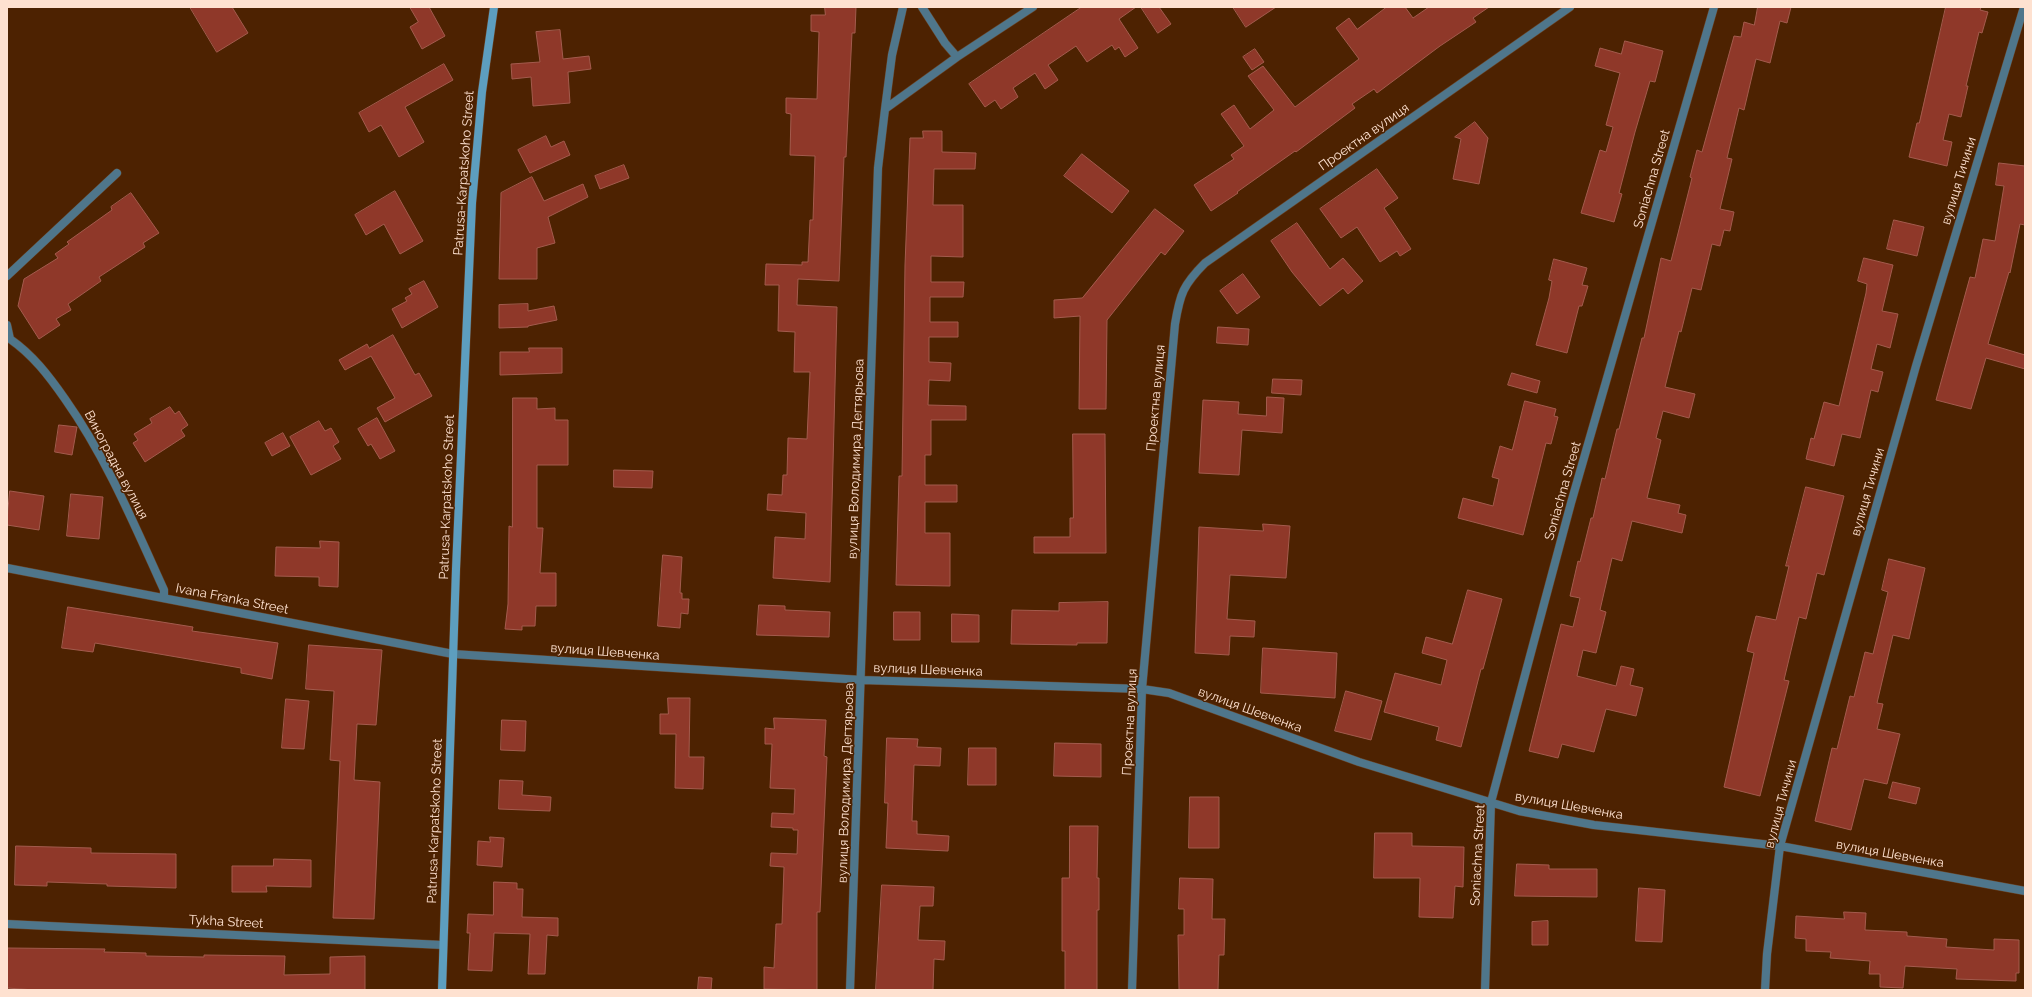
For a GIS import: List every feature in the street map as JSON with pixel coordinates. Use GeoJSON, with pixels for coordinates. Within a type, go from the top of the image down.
{"type":"FeatureCollection","features":[{"type":"Feature","properties":{"kind":"main road","name":"Patrusa-Karpatskoho Street"},"geometry":{"type":"LineString","coordinates":[[442,990],[453,654],[472,203],[482,92],[494,7]]}},
{"type":"Feature","properties":{"kind":"street","name":"вулиця Володимира Дегтярьова"},"geometry":{"type":"LineString","coordinates":[[850,990],[862,680],[878,168],[892,55],[903,7]]}},
{"type":"Feature","properties":{"kind":"street"},"geometry":{"type":"LineString","coordinates":[[922,7],[945,43],[957,57]]}},
{"type":"Feature","properties":{"kind":"street"},"geometry":{"type":"LineString","coordinates":[[885,109],[957,57],[1033,7]]}},
{"type":"Feature","properties":{"kind":"street","name":"Проектна вулиця"},"geometry":{"type":"LineString","coordinates":[[1132,990],[1142,689],[1175,324],[1180,297],[1189,279],[1206,263],[1570,7]]}},
{"type":"Feature","properties":{"kind":"street","name":"Soniachna Street"},"geometry":{"type":"LineString","coordinates":[[1485,990],[1491,802],[1572,503],[1714,7]]}},
{"type":"Feature","properties":{"kind":"street","name":"вулиця Тичини"},"geometry":{"type":"LineString","coordinates":[[1764,990],[1780,846],[1916,366],[2024,7]]}},
{"type":"Feature","properties":{"kind":"street"},"geometry":{"type":"LineString","coordinates":[[7,276],[117,173]]}},
{"type":"Feature","properties":{"kind":"street","name":"Виноградна вулиця"},"geometry":{"type":"LineString","coordinates":[[7,325],[8,338],[25,349],[48,374],[86,428],[119,491],[161,582],[164,590],[164,598]]}},
{"type":"Feature","properties":{"kind":"street","name":"Ivana Franka Street"},"geometry":{"type":"LineString","coordinates":[[7,568],[453,654]]}},
{"type":"Feature","properties":{"kind":"street","name":"вулиця Шевченка"},"geometry":{"type":"LineString","coordinates":[[453,654],[862,680],[1142,689],[1169,693],[1359,762],[1519,811],[1594,825],[1780,846],[2025,891]]}},
{"type":"Feature","properties":{"kind":"street","name":"Tykha Street"},"geometry":{"type":"LineString","coordinates":[[7,924],[443,945]]}},
{"type":"Feature","properties":{"kind":"building"},"geometry":{"type":"Polygon","coordinates":[[[190,7],[232,7],[248,33],[217,52],[190,7]]]}},
{"type":"Feature","properties":{"kind":"building"},"geometry":{"type":"Polygon","coordinates":[[[410,7],[429,7],[445,36],[422,49],[410,27],[418,22],[410,7]]]}},
{"type":"Feature","properties":{"kind":"building"},"geometry":{"type":"Polygon","coordinates":[[[825,7],[856,7],[855,33],[852,33],[846,157],[844,157],[839,281],[798,279],[797,305],[837,307],[830,582],[773,578],[775,537],[805,539],[806,513],[767,510],[768,494],[782,495],[783,475],[787,475],[788,438],[807,439],[810,372],[794,372],[795,332],[778,331],[779,285],[765,285],[766,264],[802,265],[802,262],[808,262],[810,220],[813,220],[815,156],[790,155],[791,114],[786,113],[786,98],[817,99],[819,32],[811,31],[811,15],[825,15],[825,7]]]}},
{"type":"Feature","properties":{"kind":"building"},"geometry":{"type":"Polygon","coordinates":[[[1082,7],[1136,7],[1119,19],[1138,48],[1125,57],[1119,47],[1115,50],[1112,45],[1087,62],[1076,46],[1048,65],[1058,80],[1045,89],[1035,73],[1013,88],[1018,97],[1001,109],[995,100],[985,107],[969,84],[1082,7]]]}},
{"type":"Feature","properties":{"kind":"building"},"geometry":{"type":"Polygon","coordinates":[[[1141,7],[1159,7],[1171,24],[1158,33],[1141,7]]]}},
{"type":"Feature","properties":{"kind":"building"},"geometry":{"type":"Polygon","coordinates":[[[1233,7],[1276,7],[1246,27],[1233,7]]]}},
{"type":"Feature","properties":{"kind":"building"},"geometry":{"type":"Polygon","coordinates":[[[1387,7],[1405,7],[1413,18],[1429,7],[1489,7],[1473,18],[1476,22],[1440,46],[1377,93],[1374,89],[1352,104],[1355,108],[1296,152],[1295,151],[1211,211],[1194,185],[1234,159],[1231,155],[1244,146],[1221,114],[1234,105],[1250,129],[1274,110],[1248,76],[1263,66],[1295,107],[1359,59],[1336,28],[1349,18],[1357,29],[1387,7]]]}},
{"type":"Feature","properties":{"kind":"building"},"geometry":{"type":"Polygon","coordinates":[[[1758,7],[1791,7],[1787,23],[1780,21],[1770,63],[1756,59],[1744,110],[1739,108],[1727,158],[1732,159],[1720,209],[1734,212],[1730,231],[1724,230],[1720,246],[1712,244],[1701,290],[1692,288],[1681,332],[1679,331],[1665,387],[1695,394],[1689,418],[1663,411],[1656,438],[1661,440],[1647,498],[1680,505],[1678,513],[1686,515],[1682,533],[1632,521],[1622,561],[1612,558],[1600,610],[1606,612],[1596,653],[1583,650],[1577,676],[1616,686],[1621,666],[1634,669],[1630,685],[1643,688],[1636,716],[1606,709],[1594,752],[1562,744],[1558,758],[1529,751],[1561,624],[1573,627],[1580,598],[1570,596],[1578,561],[1580,562],[1591,518],[1593,518],[1602,478],[1605,479],[1642,338],[1644,338],[1661,258],[1671,261],[1692,178],[1690,177],[1697,150],[1702,152],[1734,36],[1741,37],[1744,22],[1754,25],[1758,7]]]}},
{"type":"Feature","properties":{"kind":"building"},"geometry":{"type":"Polygon","coordinates":[[[1946,7],[1981,7],[1980,10],[1988,12],[1982,33],[1979,32],[1966,86],[1968,86],[1961,117],[1949,114],[1943,140],[1952,142],[1947,166],[1909,157],[1917,123],[1919,123],[1946,7]]]}},
{"type":"Feature","properties":{"kind":"building"},"geometry":{"type":"Polygon","coordinates":[[[560,30],[563,59],[589,56],[591,69],[568,72],[570,103],[533,106],[531,77],[512,79],[511,64],[540,62],[536,32],[560,30]]]}},
{"type":"Feature","properties":{"kind":"building"},"geometry":{"type":"Polygon","coordinates":[[[1625,41],[1663,51],[1655,82],[1650,81],[1635,132],[1619,193],[1622,194],[1614,222],[1581,213],[1600,150],[1606,152],[1613,127],[1606,125],[1620,73],[1595,66],[1600,48],[1621,54],[1625,41]]]}},
{"type":"Feature","properties":{"kind":"building"},"geometry":{"type":"Polygon","coordinates":[[[1255,49],[1264,62],[1252,70],[1243,57],[1255,49]]]}},
{"type":"Feature","properties":{"kind":"building"},"geometry":{"type":"Polygon","coordinates":[[[444,64],[453,80],[405,107],[424,142],[399,157],[381,125],[369,132],[359,113],[444,64]]]}},
{"type":"Feature","properties":{"kind":"building"},"geometry":{"type":"Polygon","coordinates":[[[1475,122],[1488,138],[1479,184],[1453,179],[1461,139],[1455,137],[1475,122]]]}},
{"type":"Feature","properties":{"kind":"building"},"geometry":{"type":"Polygon","coordinates":[[[923,131],[942,131],[942,152],[976,153],[975,169],[934,169],[933,205],[963,205],[963,257],[931,256],[931,282],[964,282],[963,297],[930,297],[930,322],[958,322],[958,337],[929,337],[929,362],[951,363],[950,381],[929,380],[928,405],[966,406],[966,420],[931,420],[931,455],[925,455],[925,485],[957,485],[957,502],[925,502],[925,533],[950,533],[950,586],[896,585],[899,476],[902,476],[905,265],[910,138],[923,138],[923,131]]]}},
{"type":"Feature","properties":{"kind":"building"},"geometry":{"type":"Polygon","coordinates":[[[546,136],[551,147],[564,141],[570,155],[530,173],[518,150],[546,136]]]}},
{"type":"Feature","properties":{"kind":"building"},"geometry":{"type":"Polygon","coordinates":[[[1082,154],[1129,191],[1112,213],[1064,176],[1082,154]]]}},
{"type":"Feature","properties":{"kind":"building"},"geometry":{"type":"Polygon","coordinates":[[[1999,163],[2025,166],[2025,225],[2020,224],[2010,273],[2009,272],[1988,344],[2025,355],[2025,369],[1986,358],[1971,409],[1936,400],[1970,277],[1975,278],[1983,239],[1995,241],[2004,186],[1996,185],[1999,163]]]}},
{"type":"Feature","properties":{"kind":"building"},"geometry":{"type":"Polygon","coordinates":[[[624,165],[629,178],[600,189],[595,176],[624,165]]]}},
{"type":"Feature","properties":{"kind":"building"},"geometry":{"type":"Polygon","coordinates":[[[1377,169],[1398,198],[1384,208],[1411,249],[1400,256],[1397,251],[1380,262],[1357,227],[1341,238],[1320,209],[1377,169]]]}},
{"type":"Feature","properties":{"kind":"building"},"geometry":{"type":"Polygon","coordinates":[[[532,177],[544,201],[583,184],[588,197],[548,217],[555,243],[537,248],[537,279],[499,279],[501,193],[532,177]]]}},
{"type":"Feature","properties":{"kind":"building"},"geometry":{"type":"Polygon","coordinates":[[[395,191],[423,241],[400,254],[384,224],[366,235],[355,215],[395,191]]]}},
{"type":"Feature","properties":{"kind":"building"},"geometry":{"type":"Polygon","coordinates":[[[131,193],[159,233],[143,243],[145,247],[99,277],[101,281],[68,304],[71,310],[56,319],[60,325],[39,339],[18,306],[24,279],[58,258],[55,254],[69,244],[67,242],[112,210],[111,207],[131,193]]]}},
{"type":"Feature","properties":{"kind":"building"},"geometry":{"type":"Polygon","coordinates":[[[1155,209],[1184,231],[1165,255],[1161,252],[1107,320],[1106,409],[1079,409],[1080,316],[1054,318],[1054,300],[1082,298],[1155,209]]]}},
{"type":"Feature","properties":{"kind":"building"},"geometry":{"type":"Polygon","coordinates":[[[1894,220],[1924,227],[1917,256],[1887,249],[1894,220]]]}},
{"type":"Feature","properties":{"kind":"building"},"geometry":{"type":"Polygon","coordinates":[[[1297,223],[1330,269],[1343,258],[1363,281],[1348,294],[1343,288],[1320,306],[1292,272],[1271,241],[1297,223]]]}},
{"type":"Feature","properties":{"kind":"building"},"geometry":{"type":"Polygon","coordinates":[[[1864,258],[1893,265],[1882,311],[1898,314],[1890,348],[1877,344],[1871,369],[1883,372],[1878,392],[1871,390],[1860,438],[1842,434],[1834,466],[1806,459],[1811,438],[1814,439],[1824,402],[1839,406],[1866,293],[1867,284],[1858,281],[1864,258]]]}},
{"type":"Feature","properties":{"kind":"building"},"geometry":{"type":"Polygon","coordinates":[[[1554,259],[1587,268],[1582,285],[1588,286],[1582,306],[1579,306],[1567,353],[1536,345],[1549,298],[1552,281],[1549,280],[1554,259]]]}},
{"type":"Feature","properties":{"kind":"building"},"geometry":{"type":"Polygon","coordinates":[[[1243,274],[1260,297],[1237,314],[1220,291],[1243,274]]]}},
{"type":"Feature","properties":{"kind":"building"},"geometry":{"type":"Polygon","coordinates":[[[424,281],[438,307],[402,328],[392,309],[407,301],[405,298],[412,294],[409,289],[424,281]]]}},
{"type":"Feature","properties":{"kind":"building"},"geometry":{"type":"Polygon","coordinates":[[[528,304],[528,311],[554,306],[557,320],[528,327],[499,328],[499,305],[528,304]]]}},
{"type":"Feature","properties":{"kind":"building"},"geometry":{"type":"Polygon","coordinates":[[[1218,327],[1249,329],[1248,345],[1217,343],[1218,327]]]}},
{"type":"Feature","properties":{"kind":"building"},"geometry":{"type":"Polygon","coordinates":[[[393,335],[415,375],[419,373],[432,396],[385,422],[377,408],[395,398],[371,356],[345,370],[339,360],[367,344],[369,348],[393,335]]]}},
{"type":"Feature","properties":{"kind":"building"},"geometry":{"type":"Polygon","coordinates":[[[529,348],[562,348],[562,373],[500,375],[500,352],[529,352],[529,348]]]}},
{"type":"Feature","properties":{"kind":"building"},"geometry":{"type":"Polygon","coordinates":[[[1512,373],[1540,381],[1537,393],[1508,385],[1512,373]]]}},
{"type":"Feature","properties":{"kind":"building"},"geometry":{"type":"Polygon","coordinates":[[[1273,379],[1302,380],[1301,395],[1272,393],[1273,379]]]}},
{"type":"Feature","properties":{"kind":"building"},"geometry":{"type":"Polygon","coordinates":[[[1267,397],[1284,398],[1282,433],[1242,430],[1239,475],[1199,473],[1203,400],[1239,402],[1238,414],[1266,416],[1267,397]]]}},
{"type":"Feature","properties":{"kind":"building"},"geometry":{"type":"Polygon","coordinates":[[[513,398],[537,398],[537,409],[555,408],[555,420],[568,420],[568,465],[537,465],[537,528],[543,528],[540,573],[556,573],[556,606],[536,606],[535,626],[522,626],[522,630],[505,629],[508,604],[509,526],[512,527],[513,398]]]}},
{"type":"Feature","properties":{"kind":"building"},"geometry":{"type":"Polygon","coordinates":[[[1525,401],[1556,409],[1554,416],[1558,417],[1551,444],[1546,443],[1523,535],[1458,518],[1463,498],[1493,506],[1499,479],[1492,477],[1500,446],[1512,450],[1525,401]]]}},
{"type":"Feature","properties":{"kind":"building"},"geometry":{"type":"Polygon","coordinates":[[[170,407],[175,414],[179,411],[188,425],[181,430],[185,436],[145,462],[133,443],[138,440],[134,434],[152,423],[150,419],[170,407]]]}},
{"type":"Feature","properties":{"kind":"building"},"geometry":{"type":"Polygon","coordinates":[[[377,418],[395,451],[380,459],[371,444],[368,446],[358,429],[377,418]]]}},
{"type":"Feature","properties":{"kind":"building"},"geometry":{"type":"Polygon","coordinates":[[[319,421],[325,431],[331,428],[339,442],[333,446],[341,459],[311,475],[290,437],[319,421]]]}},
{"type":"Feature","properties":{"kind":"building"},"geometry":{"type":"Polygon","coordinates":[[[59,425],[77,427],[72,455],[55,452],[59,425]]]}},
{"type":"Feature","properties":{"kind":"building"},"geometry":{"type":"Polygon","coordinates":[[[283,433],[290,446],[272,456],[265,443],[283,433]]]}},
{"type":"Feature","properties":{"kind":"building"},"geometry":{"type":"Polygon","coordinates":[[[1073,434],[1105,434],[1106,553],[1034,553],[1034,537],[1070,537],[1070,518],[1073,518],[1073,434]]]}},
{"type":"Feature","properties":{"kind":"building"},"geometry":{"type":"Polygon","coordinates":[[[614,470],[653,471],[652,488],[614,487],[614,470]]]}},
{"type":"Feature","properties":{"kind":"building"},"geometry":{"type":"Polygon","coordinates":[[[1806,487],[1844,496],[1824,575],[1817,573],[1806,619],[1799,617],[1784,680],[1789,681],[1760,796],[1724,787],[1754,653],[1747,651],[1756,616],[1776,620],[1789,566],[1786,566],[1806,487]]]}},
{"type":"Feature","properties":{"kind":"building"},"geometry":{"type":"Polygon","coordinates":[[[10,491],[44,496],[39,530],[7,525],[10,491]]]}},
{"type":"Feature","properties":{"kind":"building"},"geometry":{"type":"Polygon","coordinates":[[[71,494],[103,497],[99,539],[67,536],[71,494]]]}},
{"type":"Feature","properties":{"kind":"building"},"geometry":{"type":"Polygon","coordinates":[[[1263,524],[1290,526],[1286,578],[1230,575],[1227,619],[1255,621],[1254,637],[1230,636],[1229,655],[1195,653],[1199,527],[1263,531],[1263,524]]]}},
{"type":"Feature","properties":{"kind":"building"},"geometry":{"type":"Polygon","coordinates":[[[320,541],[339,542],[338,587],[319,586],[319,577],[275,576],[276,547],[320,548],[320,541]]]}},
{"type":"Feature","properties":{"kind":"building"},"geometry":{"type":"Polygon","coordinates":[[[663,555],[682,557],[680,593],[682,593],[682,599],[689,599],[688,614],[681,613],[680,628],[658,626],[663,555]]]}},
{"type":"Feature","properties":{"kind":"building"},"geometry":{"type":"Polygon","coordinates":[[[1889,559],[1925,568],[1909,639],[1893,635],[1877,703],[1883,704],[1877,729],[1900,734],[1887,784],[1864,779],[1851,830],[1815,821],[1832,748],[1837,749],[1850,696],[1854,697],[1865,652],[1873,654],[1888,592],[1882,590],[1889,559]]]}},
{"type":"Feature","properties":{"kind":"building"},"geometry":{"type":"Polygon","coordinates":[[[1468,590],[1502,599],[1483,669],[1481,669],[1461,747],[1436,740],[1439,727],[1384,712],[1395,673],[1441,685],[1447,660],[1422,653],[1426,637],[1452,644],[1468,590]]]}},
{"type":"Feature","properties":{"kind":"building"},"geometry":{"type":"Polygon","coordinates":[[[1108,602],[1107,643],[1077,643],[1077,645],[1011,644],[1012,610],[1059,611],[1059,603],[1108,602]]]}},
{"type":"Feature","properties":{"kind":"building"},"geometry":{"type":"Polygon","coordinates":[[[759,605],[785,606],[785,610],[830,612],[829,637],[757,635],[759,605]]]}},
{"type":"Feature","properties":{"kind":"building"},"geometry":{"type":"Polygon","coordinates":[[[68,607],[193,627],[192,631],[278,643],[272,679],[241,673],[241,668],[95,643],[93,652],[62,648],[68,607]]]}},
{"type":"Feature","properties":{"kind":"building"},"geometry":{"type":"Polygon","coordinates":[[[894,612],[920,612],[920,640],[894,640],[894,612]]]}},
{"type":"Feature","properties":{"kind":"building"},"geometry":{"type":"Polygon","coordinates":[[[952,614],[979,615],[979,642],[952,642],[952,614]]]}},
{"type":"Feature","properties":{"kind":"building"},"geometry":{"type":"Polygon","coordinates":[[[309,645],[382,650],[376,725],[357,724],[354,780],[380,782],[374,919],[333,918],[340,761],[330,760],[334,691],[306,689],[309,645]]]}},
{"type":"Feature","properties":{"kind":"building"},"geometry":{"type":"Polygon","coordinates":[[[1263,648],[1337,653],[1335,698],[1261,693],[1263,648]]]}},
{"type":"Feature","properties":{"kind":"building"},"geometry":{"type":"Polygon","coordinates":[[[1346,691],[1382,701],[1371,740],[1335,731],[1346,691]]]}},
{"type":"Feature","properties":{"kind":"building"},"geometry":{"type":"Polygon","coordinates":[[[668,698],[690,698],[689,757],[704,757],[703,789],[675,788],[676,734],[660,734],[660,714],[668,714],[668,698]]]}},
{"type":"Feature","properties":{"kind":"building"},"geometry":{"type":"Polygon","coordinates":[[[286,699],[309,701],[304,749],[282,748],[286,699]]]}},
{"type":"Feature","properties":{"kind":"building"},"geometry":{"type":"Polygon","coordinates":[[[774,718],[826,720],[824,756],[827,757],[820,912],[817,912],[817,990],[764,989],[764,967],[774,968],[776,924],[782,924],[784,867],[770,866],[771,853],[797,854],[798,830],[793,830],[793,828],[771,827],[772,813],[794,814],[795,789],[770,788],[772,744],[765,744],[765,728],[774,729],[774,718]]]}},
{"type":"Feature","properties":{"kind":"building"},"geometry":{"type":"Polygon","coordinates":[[[502,720],[526,721],[525,751],[501,750],[502,720]]]}},
{"type":"Feature","properties":{"kind":"building"},"geometry":{"type":"Polygon","coordinates":[[[887,738],[918,739],[917,747],[941,748],[940,766],[914,765],[912,821],[917,821],[917,834],[949,836],[948,851],[886,848],[888,803],[885,803],[887,738]]]}},
{"type":"Feature","properties":{"kind":"building"},"geometry":{"type":"Polygon","coordinates":[[[1055,743],[1101,744],[1101,777],[1054,776],[1055,743]]]}},
{"type":"Feature","properties":{"kind":"building"},"geometry":{"type":"Polygon","coordinates":[[[969,748],[996,748],[996,785],[968,785],[969,748]]]}},
{"type":"Feature","properties":{"kind":"building"},"geometry":{"type":"Polygon","coordinates":[[[500,780],[523,781],[522,795],[551,797],[550,811],[499,809],[500,780]]]}},
{"type":"Feature","properties":{"kind":"building"},"geometry":{"type":"Polygon","coordinates":[[[1893,782],[1920,788],[1916,804],[1889,798],[1893,782]]]}},
{"type":"Feature","properties":{"kind":"building"},"geometry":{"type":"Polygon","coordinates":[[[1190,797],[1219,797],[1219,848],[1189,848],[1190,797]]]}},
{"type":"Feature","properties":{"kind":"building"},"geometry":{"type":"Polygon","coordinates":[[[1070,826],[1098,826],[1097,878],[1099,878],[1099,910],[1097,910],[1097,990],[1065,990],[1065,951],[1062,951],[1062,878],[1069,878],[1070,826]]]}},
{"type":"Feature","properties":{"kind":"building"},"geometry":{"type":"Polygon","coordinates":[[[1375,833],[1412,833],[1412,846],[1464,847],[1463,887],[1455,886],[1453,918],[1419,917],[1420,878],[1374,878],[1375,833]]]}},
{"type":"Feature","properties":{"kind":"building"},"geometry":{"type":"Polygon","coordinates":[[[490,837],[504,838],[502,867],[477,865],[478,841],[490,842],[490,837]]]}},
{"type":"Feature","properties":{"kind":"building"},"geometry":{"type":"Polygon","coordinates":[[[16,846],[91,848],[91,853],[176,854],[176,888],[107,886],[107,884],[47,882],[47,886],[15,885],[16,846]]]}},
{"type":"Feature","properties":{"kind":"building"},"geometry":{"type":"Polygon","coordinates":[[[274,859],[311,860],[311,887],[266,886],[267,892],[232,892],[232,866],[273,866],[274,859]]]}},
{"type":"Feature","properties":{"kind":"building"},"geometry":{"type":"Polygon","coordinates":[[[1517,864],[1549,865],[1549,869],[1597,869],[1597,897],[1515,896],[1517,864]]]}},
{"type":"Feature","properties":{"kind":"building"},"geometry":{"type":"Polygon","coordinates":[[[1180,878],[1213,879],[1212,919],[1225,919],[1224,955],[1219,955],[1218,990],[1179,990],[1178,935],[1184,935],[1184,909],[1179,909],[1180,878]]]}},
{"type":"Feature","properties":{"kind":"building"},"geometry":{"type":"Polygon","coordinates":[[[494,882],[517,883],[517,889],[523,889],[522,917],[558,918],[558,936],[547,935],[545,974],[528,974],[530,934],[494,933],[492,971],[468,970],[470,933],[467,933],[468,914],[493,915],[494,882]]]}},
{"type":"Feature","properties":{"kind":"building"},"geometry":{"type":"Polygon","coordinates":[[[882,885],[934,887],[933,906],[920,906],[918,940],[945,941],[944,960],[934,959],[933,990],[876,990],[882,885]]]}},
{"type":"Feature","properties":{"kind":"building"},"geometry":{"type":"Polygon","coordinates":[[[1639,888],[1665,890],[1662,942],[1636,941],[1639,888]]]}},
{"type":"Feature","properties":{"kind":"building"},"geometry":{"type":"Polygon","coordinates":[[[1844,912],[1866,913],[1865,930],[1907,932],[1907,936],[1947,939],[1946,947],[1994,950],[1994,939],[2019,940],[2019,973],[2016,973],[2016,981],[1956,979],[1957,969],[1905,966],[1903,988],[1880,987],[1880,974],[1869,974],[1870,961],[1830,958],[1831,952],[1806,951],[1806,939],[1795,938],[1796,916],[1844,919],[1844,912]]]}},
{"type":"Feature","properties":{"kind":"building"},"geometry":{"type":"Polygon","coordinates":[[[1548,921],[1548,945],[1532,945],[1532,922],[1548,921]]]}},
{"type":"Feature","properties":{"kind":"building"},"geometry":{"type":"Polygon","coordinates":[[[7,948],[105,949],[104,952],[146,953],[146,956],[285,956],[284,975],[330,974],[330,957],[365,956],[365,990],[35,990],[7,988],[7,948]]]}},
{"type":"Feature","properties":{"kind":"building"},"geometry":{"type":"Polygon","coordinates":[[[699,977],[712,978],[711,990],[698,990],[699,977]]]}}]}
